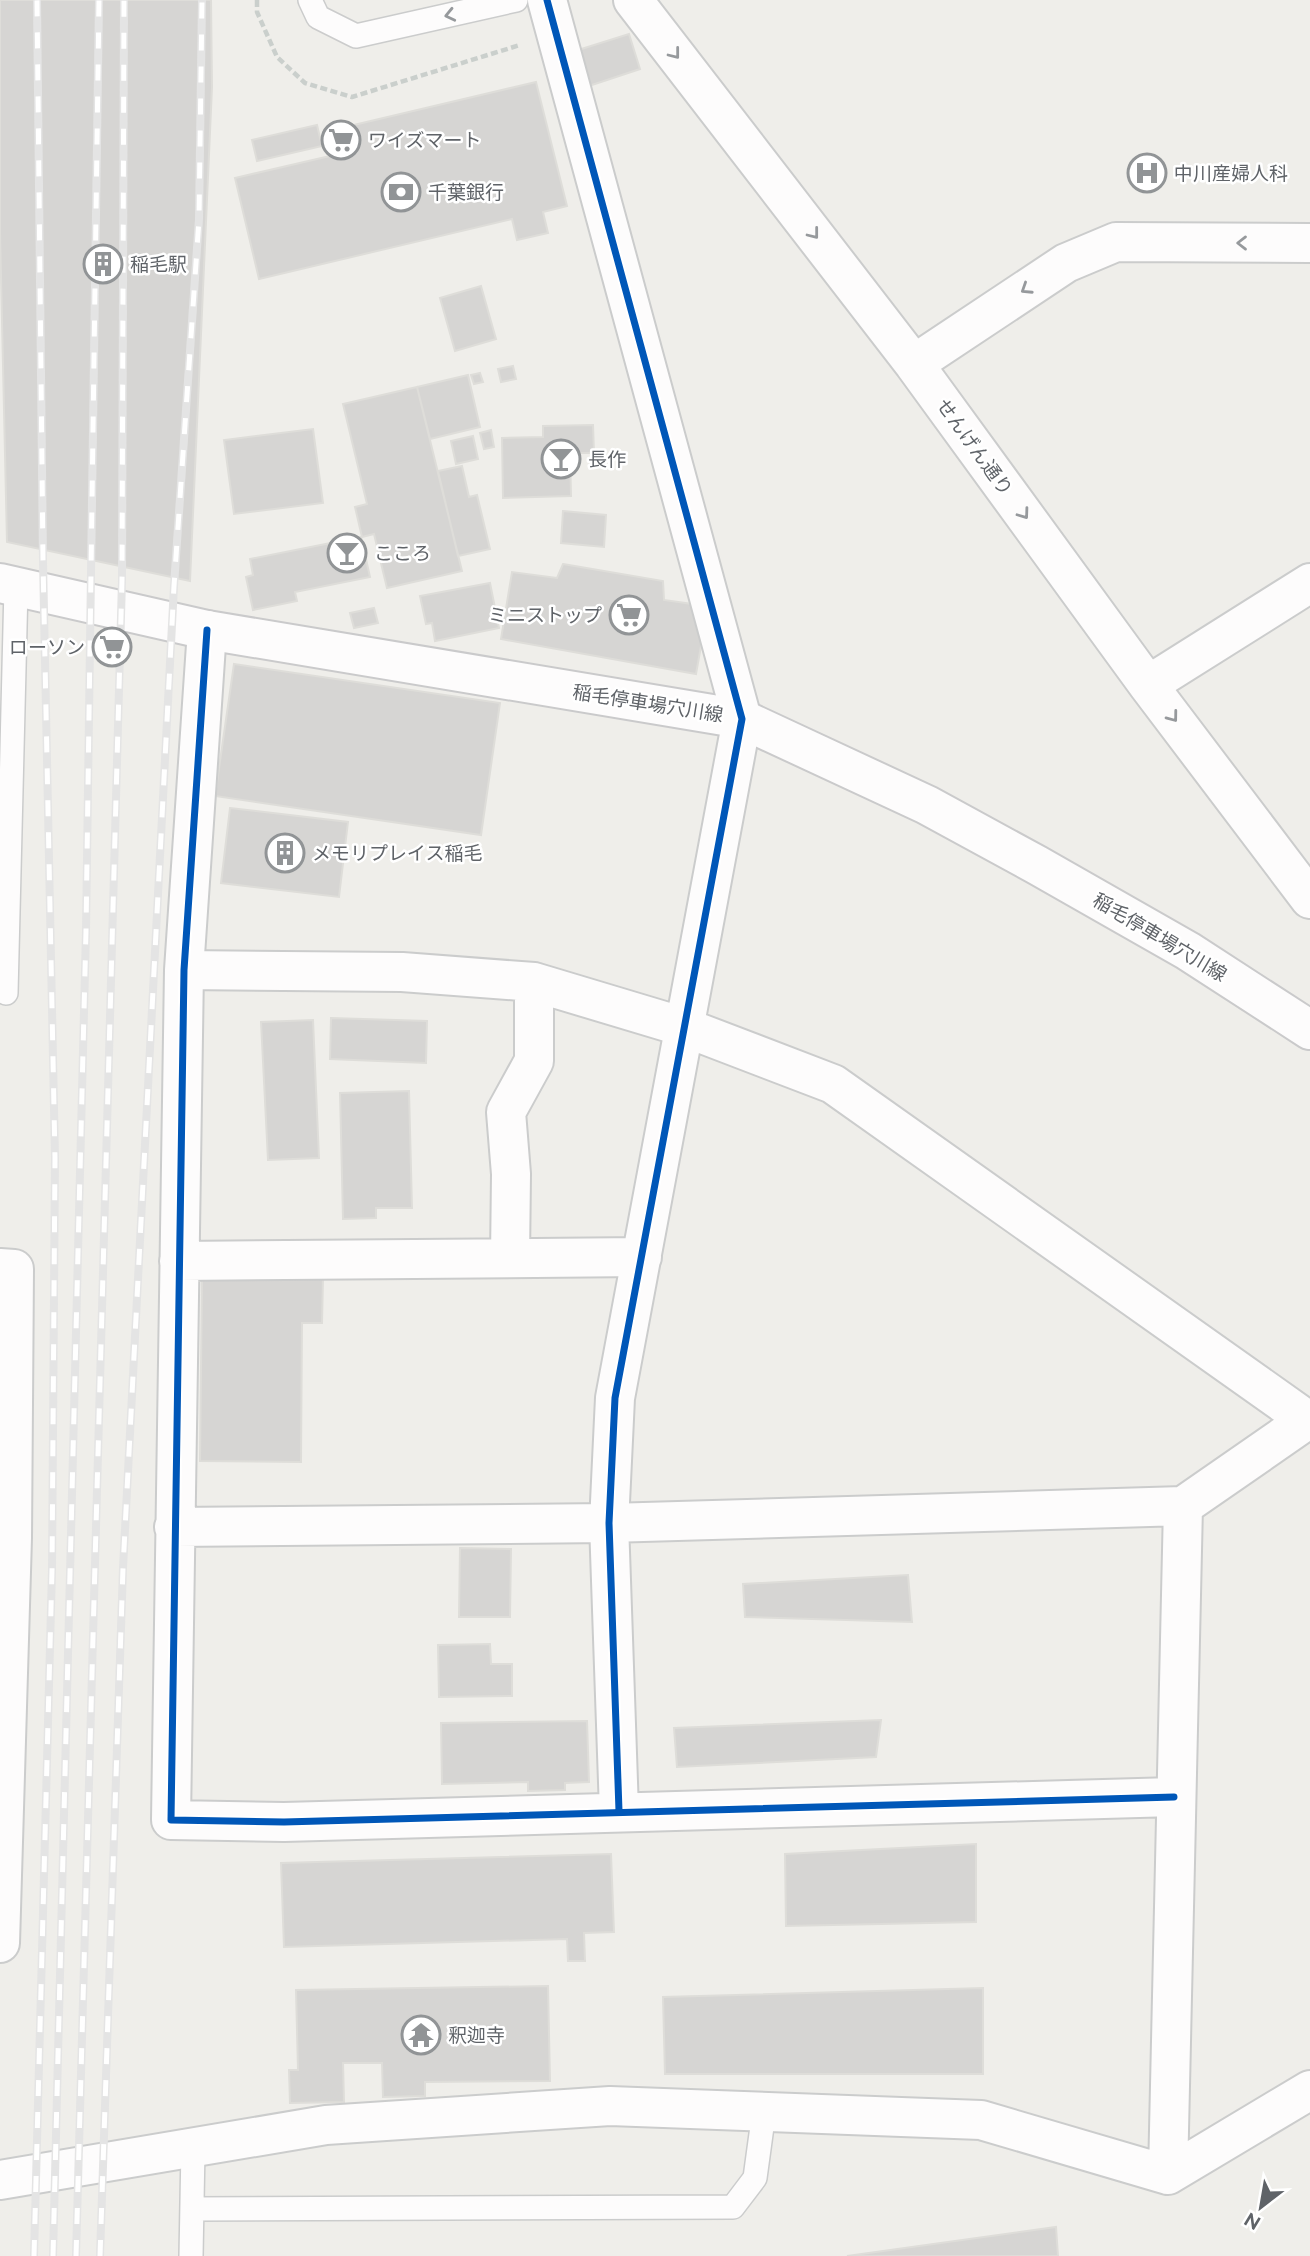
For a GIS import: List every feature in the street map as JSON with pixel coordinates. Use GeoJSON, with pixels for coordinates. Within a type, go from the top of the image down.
{"type":"FeatureCollection","features":[{"type":"Feature","properties":{"kind":"street","name":"せんげん通り"},"geometry":{"type":"LineString","coordinates":[[633,0],[914,364],[1148,685],[1310,899]]}},
{"type":"Feature","properties":{"kind":"street"},"geometry":{"type":"LineString","coordinates":[[552,17],[742,719],[615,1398],[609,1523],[619,1811]]}},
{"type":"Feature","properties":{"kind":"street"},"geometry":{"type":"LineString","coordinates":[[914,364],[1066,263],[1116,242],[1310,243]]}},
{"type":"Feature","properties":{"kind":"street"},"geometry":{"type":"LineString","coordinates":[[1148,685],[1310,583]]}},
{"type":"Feature","properties":{"kind":"street","name":"稲毛停車場穴川線"},"geometry":{"type":"LineString","coordinates":[[8,585],[207,630],[742,719],[927,805],[1037,864],[1188,951],[1310,1030]]}},
{"type":"Feature","properties":{"kind":"street"},"geometry":{"type":"LineString","coordinates":[[207,630],[184,970],[171,1820],[284,1822],[1174,1797]]}},
{"type":"Feature","properties":{"kind":"street"},"geometry":{"type":"LineString","coordinates":[[174,1527],[609,1523],[1183,1506],[1309,1420],[833,1084],[684,1027],[534,982],[402,972],[184,970]]}},
{"type":"Feature","properties":{"kind":"street"},"geometry":{"type":"LineString","coordinates":[[510,1258],[511,1174],[506,1112],[534,1061],[534,982]]}},
{"type":"Feature","properties":{"kind":"street"},"geometry":{"type":"LineString","coordinates":[[179,1261],[642,1257]]}},
{"type":"Feature","properties":{"kind":"street"},"geometry":{"type":"LineString","coordinates":[[0,1268],[14,1269],[6,1538],[0,1942]]}},
{"type":"Feature","properties":{"kind":"street"},"geometry":{"type":"LineString","coordinates":[[1168,2175],[1174,1797],[1183,1506]]}},
{"type":"Feature","properties":{"kind":"street"},"geometry":{"type":"LineString","coordinates":[[0,2180],[326,2125],[610,2106],[981,2120],[1168,2175],[1310,2090]]}},
{"type":"Feature","properties":{"kind":"lane"},"geometry":{"type":"LineString","coordinates":[[310,0],[318,17],[356,36],[516,0]]}},
{"type":"Feature","properties":{"kind":"lane"},"geometry":{"type":"LineString","coordinates":[[6,993],[8,585]]}},
{"type":"Feature","properties":{"kind":"lane"},"geometry":{"type":"LineString","coordinates":[[192,2209],[733,2207],[755,2178],[764,2112]]}},
{"type":"Feature","properties":{"kind":"lane"},"geometry":{"type":"LineString","coordinates":[[191,2256],[193,2148]]}},
{"type":"Feature","properties":{"kind":"path"},"geometry":{"type":"LineString","coordinates":[[257,0],[257,12],[277,58],[305,83],[352,97],[552,17]]}},
{"type":"Feature","properties":{"kind":"building","name":"稲毛駅"},"geometry":{"type":"Polygon","coordinates":[[[0,0],[211,0],[212,87],[190,581],[7,542],[0,233],[0,0]]]}},
{"type":"Feature","properties":{"kind":"building"},"geometry":{"type":"Polygon","coordinates":[[[629,34],[640,69],[583,88],[572,52],[629,34]]]}},
{"type":"Feature","properties":{"kind":"building","name":"千葉銀行"},"geometry":{"type":"Polygon","coordinates":[[[536,82],[567,206],[543,212],[548,233],[517,240],[512,219],[259,279],[235,178],[330,156],[324,132],[536,82]]]}},
{"type":"Feature","properties":{"kind":"building"},"geometry":{"type":"Polygon","coordinates":[[[317,125],[322,146],[257,161],[252,140],[317,125]]]}},
{"type":"Feature","properties":{"kind":"building"},"geometry":{"type":"Polygon","coordinates":[[[481,286],[496,339],[455,351],[440,298],[481,286]]]}},
{"type":"Feature","properties":{"kind":"building"},"geometry":{"type":"Polygon","coordinates":[[[513,366],[516,379],[501,382],[498,369],[513,366]]]}},
{"type":"Feature","properties":{"kind":"building"},"geometry":{"type":"Polygon","coordinates":[[[480,373],[483,382],[474,384],[471,375],[480,373]]]}},
{"type":"Feature","properties":{"kind":"building"},"geometry":{"type":"Polygon","coordinates":[[[468,375],[480,427],[430,439],[417,387],[468,375]]]}},
{"type":"Feature","properties":{"kind":"building"},"geometry":{"type":"Polygon","coordinates":[[[417,387],[462,571],[387,588],[374,534],[362,537],[355,507],[367,504],[343,404],[417,387]]]}},
{"type":"Feature","properties":{"kind":"building"},"geometry":{"type":"Polygon","coordinates":[[[593,425],[594,453],[570,453],[571,496],[503,498],[502,438],[543,437],[543,426],[593,425]]]}},
{"type":"Feature","properties":{"kind":"building"},"geometry":{"type":"Polygon","coordinates":[[[313,429],[323,503],[234,514],[224,440],[313,429]]]}},
{"type":"Feature","properties":{"kind":"building"},"geometry":{"type":"Polygon","coordinates":[[[491,430],[494,447],[484,449],[480,433],[491,430]]]}},
{"type":"Feature","properties":{"kind":"building"},"geometry":{"type":"Polygon","coordinates":[[[473,436],[478,459],[456,464],[451,441],[473,436]]]}},
{"type":"Feature","properties":{"kind":"building"},"geometry":{"type":"Polygon","coordinates":[[[462,466],[469,497],[477,495],[490,549],[458,556],[438,471],[462,466]]]}},
{"type":"Feature","properties":{"kind":"building"},"geometry":{"type":"Polygon","coordinates":[[[563,511],[606,515],[604,547],[561,543],[563,511]]]}},
{"type":"Feature","properties":{"kind":"building"},"geometry":{"type":"Polygon","coordinates":[[[361,537],[370,577],[295,592],[297,601],[253,610],[246,577],[253,575],[250,559],[361,537]]]}},
{"type":"Feature","properties":{"kind":"building"},"geometry":{"type":"Polygon","coordinates":[[[563,564],[663,581],[664,600],[692,604],[703,635],[696,674],[501,639],[512,572],[557,578],[563,564]]]}},
{"type":"Feature","properties":{"kind":"building"},"geometry":{"type":"Polygon","coordinates":[[[490,583],[499,628],[435,641],[432,623],[426,624],[420,596],[490,583]]]}},
{"type":"Feature","properties":{"kind":"building"},"geometry":{"type":"Polygon","coordinates":[[[374,608],[378,623],[354,628],[350,613],[374,608]]]}},
{"type":"Feature","properties":{"kind":"building"},"geometry":{"type":"Polygon","coordinates":[[[234,664],[500,703],[481,835],[215,796],[234,664]]]}},
{"type":"Feature","properties":{"kind":"building","name":"メモリプレイス稲毛"},"geometry":{"type":"Polygon","coordinates":[[[230,808],[348,822],[339,897],[221,883],[230,808]]]}},
{"type":"Feature","properties":{"kind":"building"},"geometry":{"type":"Polygon","coordinates":[[[331,1018],[427,1021],[426,1063],[330,1059],[331,1018]]]}},
{"type":"Feature","properties":{"kind":"building"},"geometry":{"type":"Polygon","coordinates":[[[313,1020],[319,1158],[268,1160],[261,1022],[313,1020]]]}},
{"type":"Feature","properties":{"kind":"building"},"geometry":{"type":"Polygon","coordinates":[[[409,1091],[412,1208],[376,1208],[376,1218],[343,1219],[340,1093],[409,1091]]]}},
{"type":"Feature","properties":{"kind":"building"},"geometry":{"type":"Polygon","coordinates":[[[202,1276],[323,1278],[322,1323],[302,1323],[301,1462],[200,1461],[202,1276]]]}},
{"type":"Feature","properties":{"kind":"building"},"geometry":{"type":"Polygon","coordinates":[[[460,1548],[511,1549],[510,1617],[459,1617],[460,1548]]]}},
{"type":"Feature","properties":{"kind":"building"},"geometry":{"type":"Polygon","coordinates":[[[908,1575],[912,1622],[745,1617],[743,1584],[908,1575]]]}},
{"type":"Feature","properties":{"kind":"building"},"geometry":{"type":"Polygon","coordinates":[[[490,1644],[491,1664],[512,1664],[512,1696],[439,1697],[438,1645],[490,1644]]]}},
{"type":"Feature","properties":{"kind":"building"},"geometry":{"type":"Polygon","coordinates":[[[881,1720],[876,1757],[677,1767],[674,1728],[881,1720]]]}},
{"type":"Feature","properties":{"kind":"building"},"geometry":{"type":"Polygon","coordinates":[[[587,1721],[589,1782],[565,1783],[565,1790],[528,1791],[528,1782],[442,1784],[441,1723],[587,1721]]]}},
{"type":"Feature","properties":{"kind":"building"},"geometry":{"type":"Polygon","coordinates":[[[976,1844],[976,1922],[786,1926],[785,1854],[976,1844]]]}},
{"type":"Feature","properties":{"kind":"building"},"geometry":{"type":"Polygon","coordinates":[[[611,1854],[614,1932],[584,1933],[585,1961],[568,1961],[567,1939],[284,1947],[281,1863],[611,1854]]]}},
{"type":"Feature","properties":{"kind":"building"},"geometry":{"type":"Polygon","coordinates":[[[548,1986],[550,2081],[425,2082],[425,2096],[383,2097],[382,2063],[343,2063],[344,2102],[290,2103],[289,2070],[298,2070],[296,1990],[548,1986]]]}},
{"type":"Feature","properties":{"kind":"building"},"geometry":{"type":"Polygon","coordinates":[[[983,1988],[983,2074],[665,2074],[663,1997],[983,1988]]]}},
{"type":"Feature","properties":{"kind":"building"},"geometry":{"type":"Polygon","coordinates":[[[1056,2227],[1058,2256],[847,2256],[1056,2227]]]}},
{"type":"Feature","properties":{"kind":"railway"},"geometry":{"type":"LineString","coordinates":[[34,2256],[52,1570],[55,1158],[43,561],[37,0]]}},
{"type":"Feature","properties":{"kind":"railway"},"geometry":{"type":"LineString","coordinates":[[53,2256],[86,931],[99,0]]}},
{"type":"Feature","properties":{"kind":"railway"},"geometry":{"type":"LineString","coordinates":[[76,2256],[122,580],[124,0]]}},
{"type":"Feature","properties":{"kind":"railway"},"geometry":{"type":"LineString","coordinates":[[100,2256],[123,1568],[174,586],[199,219],[202,0]]}},
{"type":"Feature","properties":{"kind":"cycle path"},"geometry":{"type":"LineString","coordinates":[[547,0],[742,719],[615,1398],[609,1523],[619,1811]]}},
{"type":"Feature","properties":{"kind":"cycle path"},"geometry":{"type":"LineString","coordinates":[[207,630],[184,970],[171,1820],[284,1822],[1174,1797]]}},
{"type":"Feature","properties":{"kind":"place","name":"ワイズマート"},"geometry":{"type":"Point","coordinates":[341,140]}},
{"type":"Feature","properties":{"kind":"place","name":"中川産婦人科"},"geometry":{"type":"Point","coordinates":[1147,173]}},
{"type":"Feature","properties":{"kind":"place","name":"千葉銀行"},"geometry":{"type":"Point","coordinates":[401,192]}},
{"type":"Feature","properties":{"kind":"place","name":"稲毛駅"},"geometry":{"type":"Point","coordinates":[103,264]}},
{"type":"Feature","properties":{"kind":"place","name":"長作"},"geometry":{"type":"Point","coordinates":[561,459]}},
{"type":"Feature","properties":{"kind":"place","name":"こころ"},"geometry":{"type":"Point","coordinates":[347,553]}},
{"type":"Feature","properties":{"kind":"place","name":"ミニストップ"},"geometry":{"type":"Point","coordinates":[629,615]}},
{"type":"Feature","properties":{"kind":"place","name":"ローソン"},"geometry":{"type":"Point","coordinates":[112,647]}},
{"type":"Feature","properties":{"kind":"place","name":"メモリプレイス稲毛"},"geometry":{"type":"Point","coordinates":[285,853]}},
{"type":"Feature","properties":{"kind":"place","name":"釈迦寺"},"geometry":{"type":"Point","coordinates":[421,2035]}}]}
